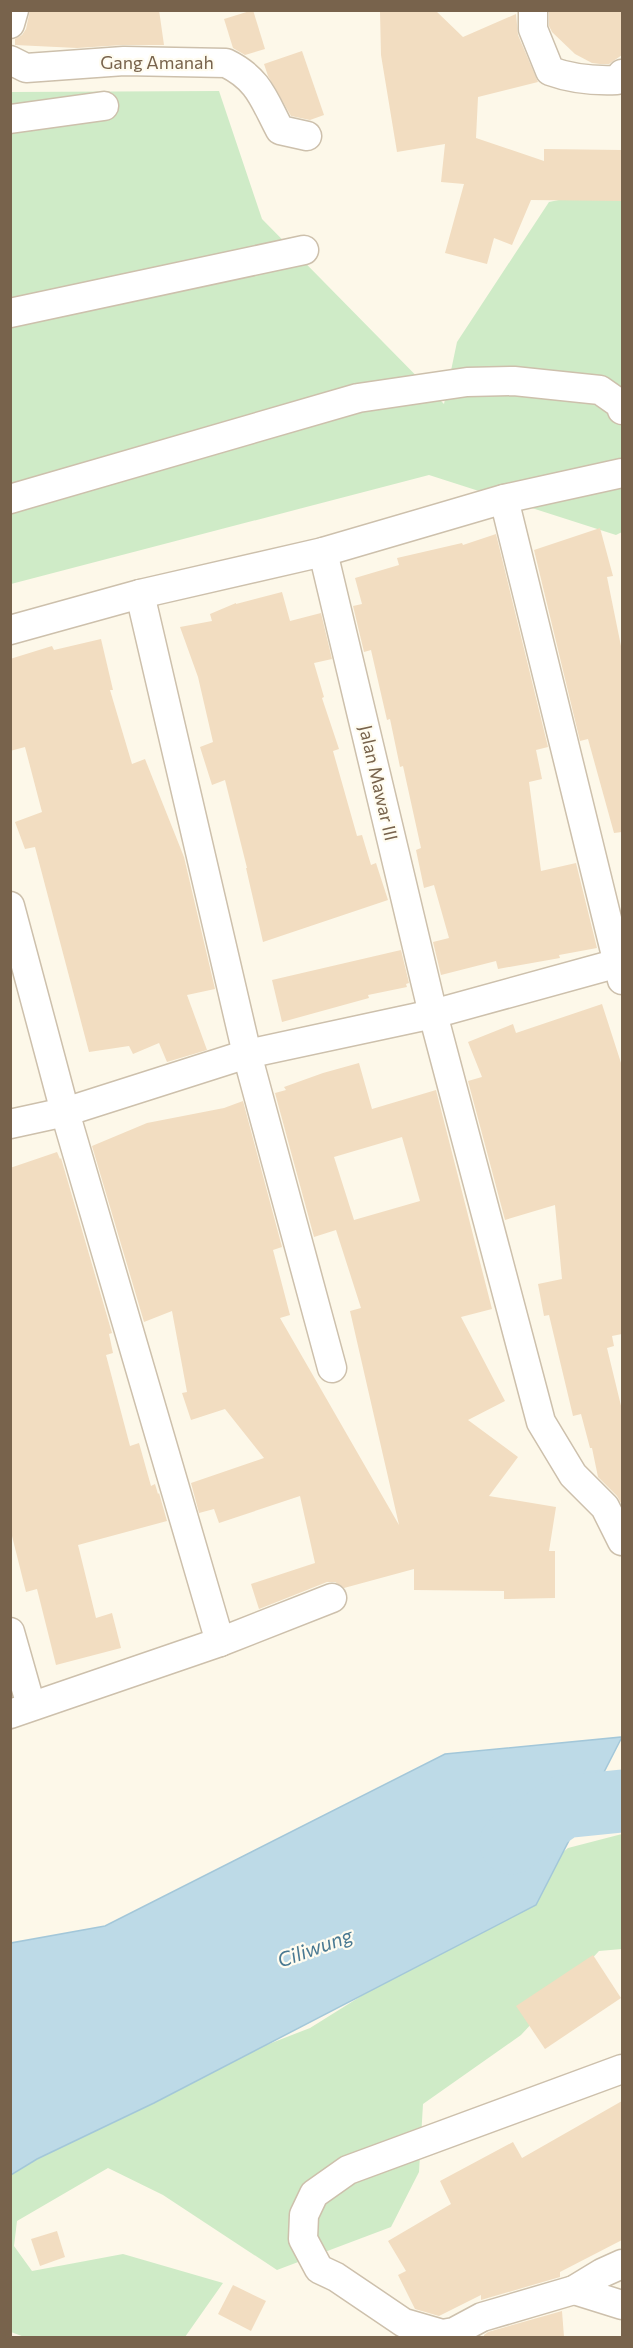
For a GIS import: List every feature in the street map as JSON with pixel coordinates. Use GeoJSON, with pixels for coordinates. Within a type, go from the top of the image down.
{"type":"FeatureCollection","features":[{"type":"Feature","properties":{"kind":"street"},"geometry":{"type":"LineString","coordinates":[[10,24],[14,10]]}},
{"type":"Feature","properties":{"kind":"street"},"geometry":{"type":"LineString","coordinates":[[533,10],[533,28],[550,71],[568,77],[602,80],[617,80],[622,74]]}},
{"type":"Feature","properties":{"kind":"street","name":"Gang Amanah"},"geometry":{"type":"LineString","coordinates":[[10,60],[26,68],[124,61],[226,63],[241,70],[257,86],[280,130],[307,136]]}},
{"type":"Feature","properties":{"kind":"street"},"geometry":{"type":"LineString","coordinates":[[10,119],[104,106]]}},
{"type":"Feature","properties":{"kind":"street"},"geometry":{"type":"LineString","coordinates":[[10,313],[304,250]]}},
{"type":"Feature","properties":{"kind":"street"},"geometry":{"type":"LineString","coordinates":[[10,499],[358,398],[455,383],[514,381],[600,390],[620,404],[622,410]]}},
{"type":"Feature","properties":{"kind":"street"},"geometry":{"type":"LineString","coordinates":[[10,630],[140,594],[323,552],[504,500],[622,473]]}},
{"type":"Feature","properties":{"kind":"street"},"geometry":{"type":"LineString","coordinates":[[10,1124],[65,1112],[248,1054],[433,1014],[621,969],[504,500]]}},
{"type":"Feature","properties":{"kind":"street","name":"Jalan Mawar III"},"geometry":{"type":"LineString","coordinates":[[323,552],[433,1014],[541,1422],[573,1475],[605,1507],[622,1541]]}},
{"type":"Feature","properties":{"kind":"street"},"geometry":{"type":"LineString","coordinates":[[140,594],[248,1054],[332,1368]]}},
{"type":"Feature","properties":{"kind":"street"},"geometry":{"type":"LineString","coordinates":[[10,906],[65,1112],[220,1642]]}},
{"type":"Feature","properties":{"kind":"street"},"geometry":{"type":"LineString","coordinates":[[10,1632],[21,1710],[220,1642],[332,1598]]}},
{"type":"Feature","properties":{"kind":"street"},"geometry":{"type":"LineString","coordinates":[[622,2069],[348,2170],[314,2194],[304,2215],[303,2239],[319,2269],[336,2277],[404,2323],[442,2334],[454,2332],[482,2317],[574,2290],[602,2272],[622,2264]]}},
{"type":"Feature","properties":{"kind":"street"},"geometry":{"type":"LineString","coordinates":[[574,2290],[622,2305]]}},
{"type":"Feature","properties":{"kind":"green space"},"geometry":{"type":"Polygon","coordinates":[[[219,91],[262,219],[444,404],[457,342],[549,202],[622,187],[622,532],[616,535],[429,475],[11,584],[11,92],[219,91]]]}},
{"type":"Feature","properties":{"kind":"green space"},"geometry":{"type":"Polygon","coordinates":[[[622,1834],[622,1949],[599,1951],[521,2035],[423,2104],[419,2172],[391,2227],[277,2270],[163,2195],[108,2168],[17,2221],[14,2246],[32,2271],[123,2254],[223,2283],[185,2337],[27,2338],[11,2332],[11,2160],[72,2120],[310,2028],[475,1925],[568,1848],[622,1834]]]}},
{"type":"Feature","properties":{"kind":"water"},"geometry":{"type":"Polygon","coordinates":[[[622,1737],[536,1905],[154,2103],[37,2159],[11,2175],[11,1943],[105,1926],[445,1754],[622,1737]]]}},
{"type":"Feature","properties":{"kind":"building"},"geometry":{"type":"Polygon","coordinates":[[[30,10],[159,10],[164,45],[77,48],[15,45],[15,39],[26,29],[30,10]]]}},
{"type":"Feature","properties":{"kind":"building"},"geometry":{"type":"Polygon","coordinates":[[[253,10],[265,49],[245,55],[233,48],[224,19],[253,10]]]}},
{"type":"Feature","properties":{"kind":"building"},"geometry":{"type":"Polygon","coordinates":[[[435,10],[463,37],[516,14],[518,35],[538,82],[478,97],[476,138],[544,161],[544,149],[622,150],[622,201],[531,200],[512,245],[494,238],[487,264],[445,253],[464,184],[441,182],[445,144],[397,152],[381,55],[380,12],[435,10]]]}},
{"type":"Feature","properties":{"kind":"building"},"geometry":{"type":"Polygon","coordinates":[[[549,10],[622,10],[622,55],[609,64],[600,64],[592,63],[575,54],[552,32],[549,26],[549,10]]]}},
{"type":"Feature","properties":{"kind":"building"},"geometry":{"type":"Polygon","coordinates":[[[302,51],[324,115],[310,120],[291,116],[268,76],[264,64],[302,51]]]}},
{"type":"Feature","properties":{"kind":"building"},"geometry":{"type":"Polygon","coordinates":[[[600,528],[613,576],[607,577],[622,651],[622,832],[614,833],[588,739],[580,741],[534,550],[600,528]]]}},
{"type":"Feature","properties":{"kind":"building"},"geometry":{"type":"Polygon","coordinates":[[[496,534],[548,747],[536,750],[542,779],[529,782],[541,871],[576,863],[597,948],[559,955],[560,958],[498,969],[496,961],[441,975],[433,942],[449,938],[434,885],[424,888],[416,850],[421,848],[403,766],[400,767],[390,719],[387,720],[371,650],[364,652],[353,606],[362,604],[355,578],[399,565],[397,558],[462,543],[463,545],[496,534]]]}},
{"type":"Feature","properties":{"kind":"building"},"geometry":{"type":"Polygon","coordinates":[[[282,592],[290,621],[321,613],[332,659],[314,663],[324,697],[322,698],[339,749],[333,751],[357,836],[362,835],[371,865],[376,863],[388,900],[263,942],[225,780],[212,785],[200,747],[213,742],[198,677],[180,627],[212,621],[210,614],[236,603],[282,592]]]}},
{"type":"Feature","properties":{"kind":"building"},"geometry":{"type":"Polygon","coordinates":[[[101,639],[113,690],[110,690],[132,764],[145,759],[184,857],[215,989],[187,995],[207,1050],[167,1062],[159,1043],[133,1054],[129,1046],[89,1052],[35,847],[25,849],[15,822],[42,812],[25,747],[10,751],[10,659],[52,646],[54,650],[101,639]]]}},
{"type":"Feature","properties":{"kind":"building"},"geometry":{"type":"Polygon","coordinates":[[[401,950],[409,983],[406,984],[407,987],[368,995],[369,998],[282,1022],[272,980],[401,950]]]}},
{"type":"Feature","properties":{"kind":"building"},"geometry":{"type":"Polygon","coordinates":[[[602,1004],[622,1066],[622,1334],[612,1336],[614,1346],[607,1348],[622,1410],[622,1505],[617,1496],[598,1477],[581,1414],[573,1416],[549,1315],[544,1316],[538,1284],[562,1279],[555,1205],[505,1220],[468,1081],[482,1077],[468,1042],[513,1024],[516,1033],[602,1004]]]}},
{"type":"Feature","properties":{"kind":"building"},"geometry":{"type":"Polygon","coordinates":[[[359,1063],[372,1109],[436,1090],[492,1309],[461,1317],[505,1401],[468,1420],[518,1457],[489,1496],[556,1507],[549,1551],[555,1551],[555,1598],[504,1599],[504,1591],[414,1590],[414,1569],[344,1588],[335,1582],[327,1582],[259,1609],[251,1584],[315,1563],[300,1496],[219,1523],[214,1509],[199,1513],[191,1483],[264,1458],[225,1409],[191,1420],[182,1393],[187,1392],[172,1311],[144,1322],[92,1146],[147,1123],[224,1108],[243,1101],[282,1247],[273,1250],[290,1315],[280,1318],[399,1525],[350,1311],[361,1308],[336,1230],[314,1237],[275,1093],[286,1090],[284,1087],[359,1063]],[[402,1137],[334,1157],[354,1220],[420,1201],[402,1137]]]}},
{"type":"Feature","properties":{"kind":"building"},"geometry":{"type":"Polygon","coordinates":[[[57,1152],[61,1158],[112,1333],[109,1334],[113,1353],[106,1355],[130,1446],[139,1443],[151,1486],[155,1484],[167,1521],[78,1545],[96,1618],[112,1613],[121,1648],[56,1665],[37,1589],[26,1592],[10,1528],[10,1168],[57,1152]]]}},
{"type":"Feature","properties":{"kind":"building"},"geometry":{"type":"Polygon","coordinates":[[[593,1955],[621,1998],[545,2049],[516,2006],[593,1955]]]}},
{"type":"Feature","properties":{"kind":"building"},"geometry":{"type":"Polygon","coordinates":[[[622,2101],[622,2240],[560,2272],[560,2277],[481,2300],[481,2295],[439,2316],[415,2309],[398,2275],[406,2271],[388,2241],[451,2204],[440,2181],[513,2142],[522,2158],[622,2101]]]}},
{"type":"Feature","properties":{"kind":"building"},"geometry":{"type":"Polygon","coordinates":[[[57,2231],[65,2257],[40,2266],[31,2239],[57,2231]]]}},
{"type":"Feature","properties":{"kind":"building"},"geometry":{"type":"Polygon","coordinates":[[[233,2285],[266,2301],[251,2331],[218,2314],[233,2285]]]}},
{"type":"Feature","properties":{"kind":"building"},"geometry":{"type":"Polygon","coordinates":[[[562,2311],[564,2337],[484,2337],[488,2332],[562,2311]]]}},
{"type":"Feature","properties":{"kind":"waterway","name":"Ciliwung"},"geometry":{"type":"LineString","coordinates":[[511,1843],[563,1807],[622,1801]]}}]}
